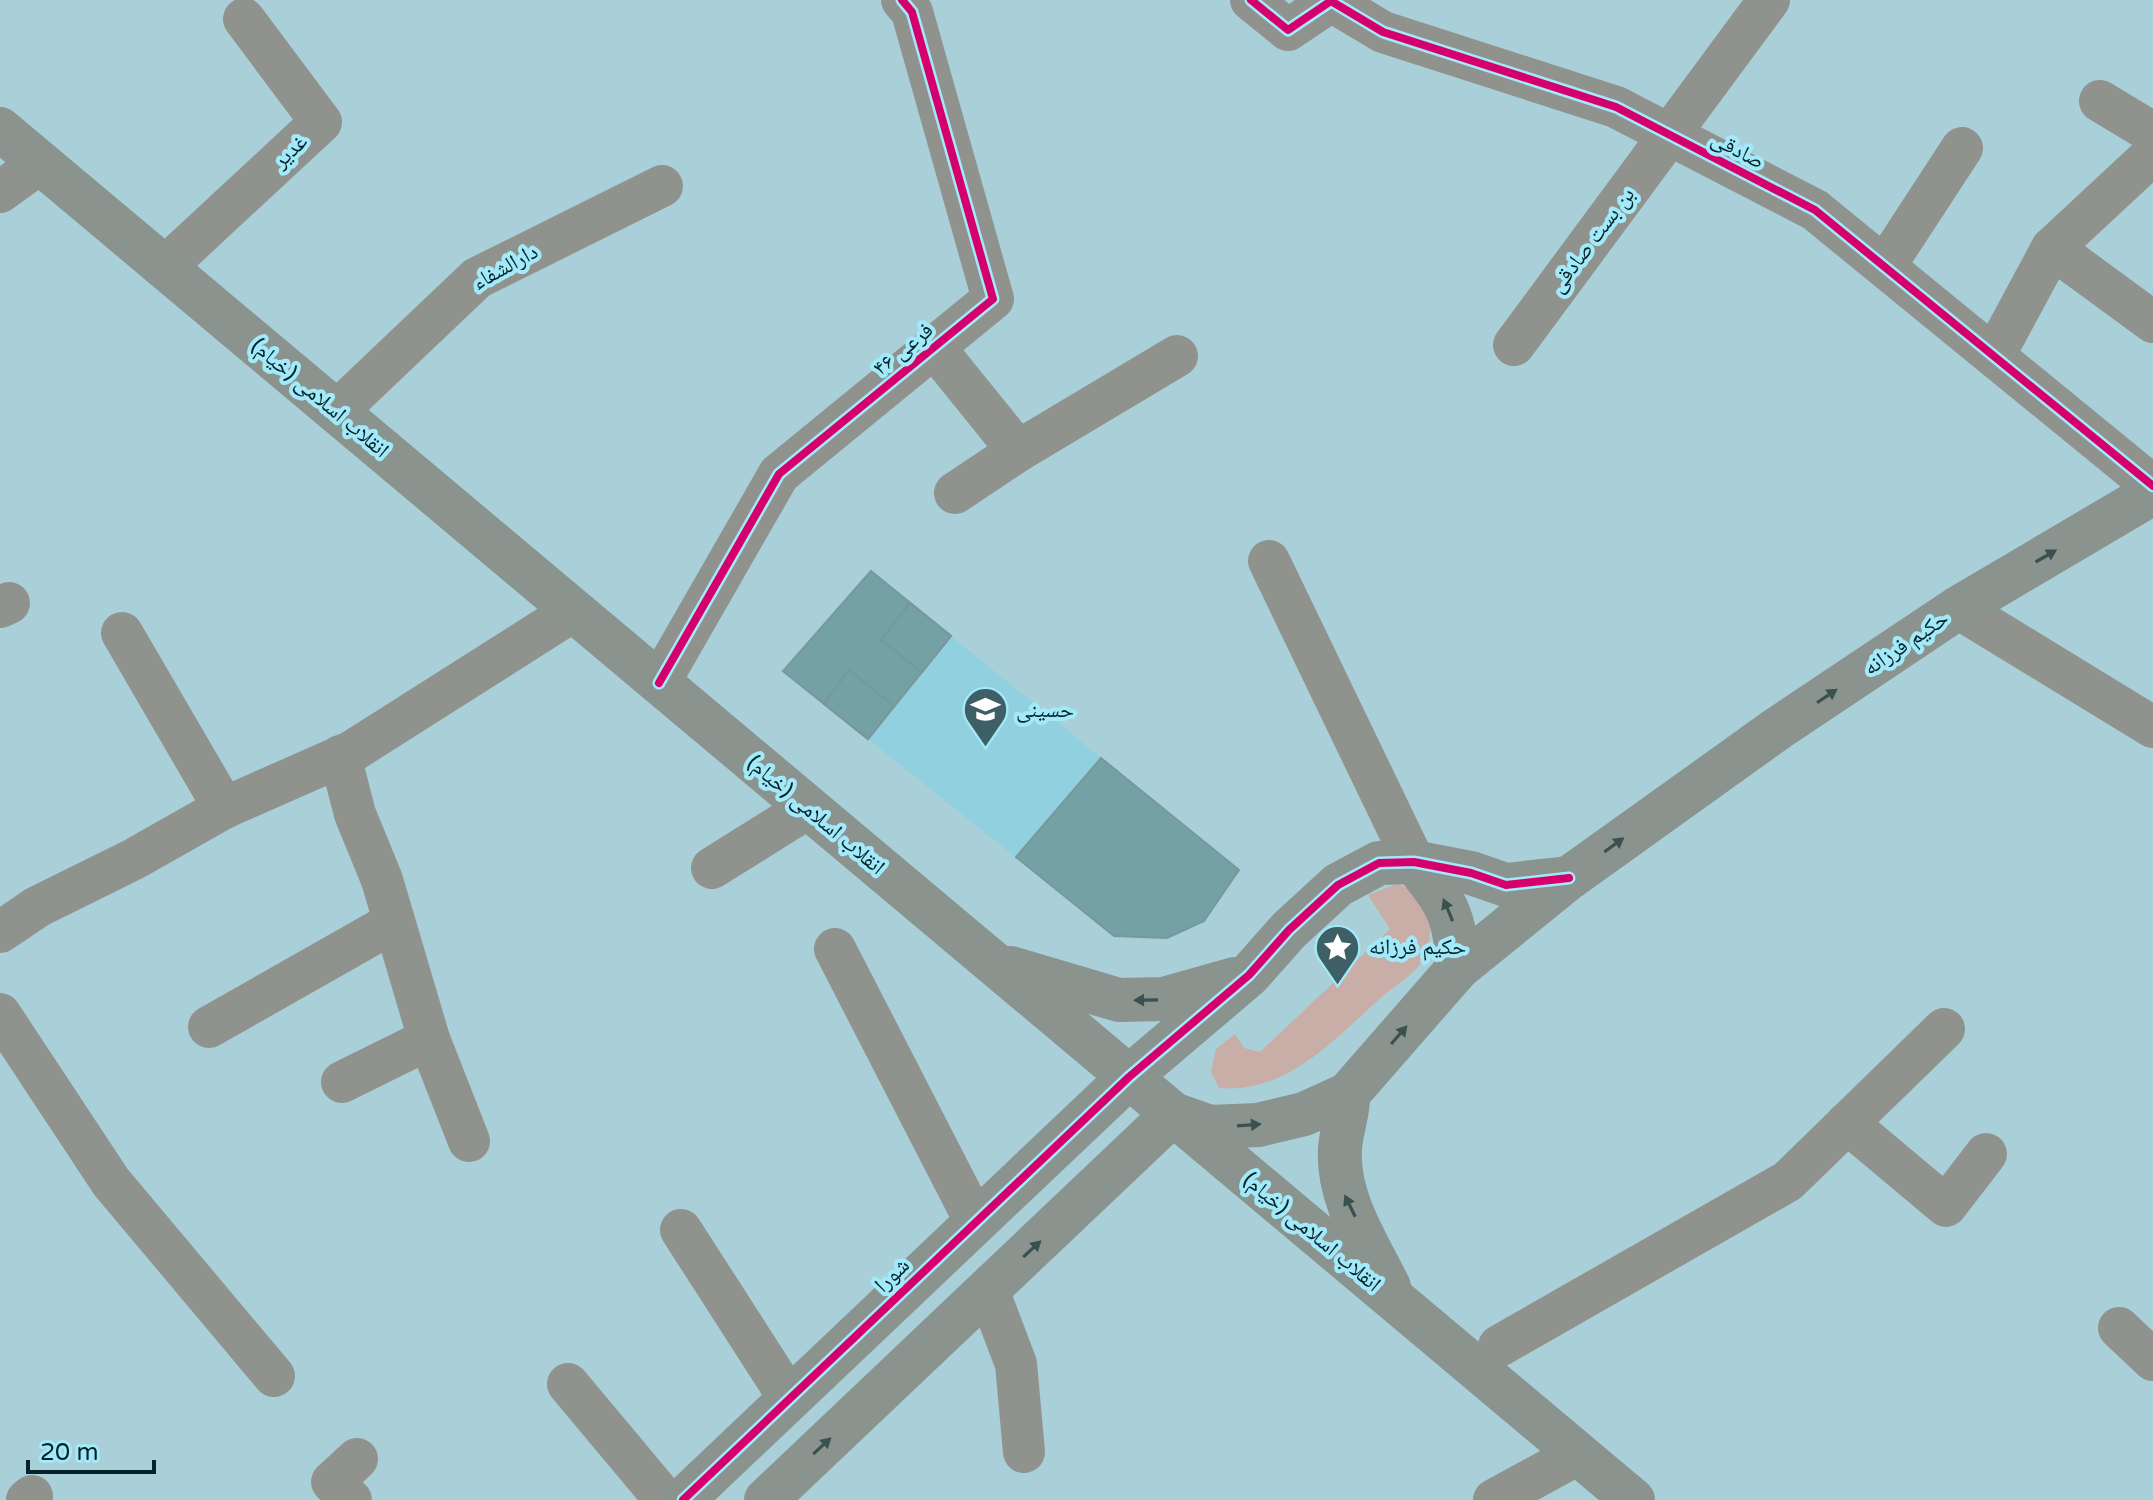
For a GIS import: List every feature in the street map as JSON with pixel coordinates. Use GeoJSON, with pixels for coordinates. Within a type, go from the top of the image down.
{"type":"FeatureCollection","features":[{"type":"Feature","properties":{"kind":"main road","name":"انقلاب اسلامی (خیام)"},"geometry":{"type":"LineString","coordinates":[[0,129],[1633,1500]]}},
{"type":"Feature","properties":{"kind":"main road","name":"حکیم فرزانه"},"geometry":{"type":"LineString","coordinates":[[1348,1094],[1458,968],[1569,878],[1777,729],[1958,608],[2153,493]]}},
{"type":"Feature","properties":{"kind":"main road","name":"شورا"},"geometry":{"type":"LineString","coordinates":[[683,1500],[1129,1077],[1249,975],[1289,930],[1338,885],[1379,863],[1414,862],[1471,873],[1506,885],[1569,878]]}},
{"type":"Feature","properties":{"kind":"main road"},"geometry":{"type":"LineString","coordinates":[[1414,862],[1446,902],[1456,931],[1458,968]]}},
{"type":"Feature","properties":{"kind":"main road"},"geometry":{"type":"LineString","coordinates":[[993,963],[1119,1000],[1164,999],[1249,975]]}},
{"type":"Feature","properties":{"kind":"main road"},"geometry":{"type":"LineString","coordinates":[[766,1500],[1173,1114],[1210,1127],[1258,1125],[1304,1114],[1348,1094],[1349,1110],[1340,1147],[1343,1192],[1396,1302]]}},
{"type":"Feature","properties":{"kind":"street","name":"فرعی ۴۶"},"geometry":{"type":"LineString","coordinates":[[659,683],[779,474],[993,299],[912,12],[902,0]]}},
{"type":"Feature","properties":{"kind":"street","name":"صادقی"},"geometry":{"type":"LineString","coordinates":[[1251,0],[1288,30],[1331,1],[1383,32],[1616,107],[1815,210],[2153,486]]}},
{"type":"Feature","properties":{"kind":"street","name":"بن بست صادقی"},"geometry":{"type":"LineString","coordinates":[[1514,345],[1769,0]]}},
{"type":"Feature","properties":{"kind":"street","name":"غدیر"},"geometry":{"type":"LineString","coordinates":[[164,268],[321,122],[276,67],[244,19]]}},
{"type":"Feature","properties":{"kind":"street"},"geometry":{"type":"LineString","coordinates":[[2100,101],[2153,133]]}},
{"type":"Feature","properties":{"kind":"street"},"geometry":{"type":"LineString","coordinates":[[1885,266],[1962,148]]}},
{"type":"Feature","properties":{"kind":"street"},"geometry":{"type":"LineString","coordinates":[[1995,354],[2052,248],[2153,154]]}},
{"type":"Feature","properties":{"kind":"street"},"geometry":{"type":"LineString","coordinates":[[0,192],[40,163]]}},
{"type":"Feature","properties":{"kind":"street","name":"دارالشفاء"},"geometry":{"type":"LineString","coordinates":[[336,412],[477,278],[662,186]]}},
{"type":"Feature","properties":{"kind":"street"},"geometry":{"type":"LineString","coordinates":[[2052,248],[2153,322]]}},
{"type":"Feature","properties":{"kind":"street"},"geometry":{"type":"LineString","coordinates":[[934,347],[1018,451]]}},
{"type":"Feature","properties":{"kind":"street"},"geometry":{"type":"LineString","coordinates":[[955,493],[1018,451],[1177,356]]}},
{"type":"Feature","properties":{"kind":"street"},"geometry":{"type":"LineString","coordinates":[[1269,561],[1414,862]]}},
{"type":"Feature","properties":{"kind":"street"},"geometry":{"type":"LineString","coordinates":[[1958,608],[2153,727]]}},
{"type":"Feature","properties":{"kind":"street"},"geometry":{"type":"LineString","coordinates":[[0,932],[37,907],[134,859],[224,808],[340,756],[573,611]]}},
{"type":"Feature","properties":{"kind":"street"},"geometry":{"type":"LineString","coordinates":[[122,633],[224,808]]}},
{"type":"Feature","properties":{"kind":"street"},"geometry":{"type":"LineString","coordinates":[[340,756],[355,814],[382,880],[429,1039],[469,1141]]}},
{"type":"Feature","properties":{"kind":"street"},"geometry":{"type":"LineString","coordinates":[[712,868],[808,808]]}},
{"type":"Feature","properties":{"kind":"street"},"geometry":{"type":"LineString","coordinates":[[209,1027],[394,922]]}},
{"type":"Feature","properties":{"kind":"street"},"geometry":{"type":"LineString","coordinates":[[835,949],[975,1221]]}},
{"type":"Feature","properties":{"kind":"street"},"geometry":{"type":"LineString","coordinates":[[0,1014],[111,1182],[274,1376]]}},
{"type":"Feature","properties":{"kind":"street"},"geometry":{"type":"LineString","coordinates":[[1499,1346],[1788,1181],[1944,1029]]}},
{"type":"Feature","properties":{"kind":"street"},"geometry":{"type":"LineString","coordinates":[[342,1082],[429,1039]]}},
{"type":"Feature","properties":{"kind":"street"},"geometry":{"type":"LineString","coordinates":[[1847,1123],[1946,1206],[1986,1154]]}},
{"type":"Feature","properties":{"kind":"street"},"geometry":{"type":"LineString","coordinates":[[681,1230],[789,1398]]}},
{"type":"Feature","properties":{"kind":"street"},"geometry":{"type":"LineString","coordinates":[[988,1290],[1016,1364],[1024,1452]]}},
{"type":"Feature","properties":{"kind":"street"},"geometry":{"type":"LineString","coordinates":[[2119,1328],[2153,1360]]}},
{"type":"Feature","properties":{"kind":"street"},"geometry":{"type":"LineString","coordinates":[[568,1384],[665,1500]]}},
{"type":"Feature","properties":{"kind":"street"},"geometry":{"type":"LineString","coordinates":[[1494,1500],[1578,1454]]}},
{"type":"Feature","properties":{"kind":"street"},"geometry":{"type":"LineString","coordinates":[[351,1500],[332,1482],[357,1459]]}},
{"type":"Feature","properties":{"kind":"shaded area","name":"حسینی"},"geometry":{"type":"Polygon","coordinates":[[[871,571],[1239,870],[1204,921],[1167,938],[1114,936],[783,671],[871,571]]]}},
{"type":"Feature","properties":{"kind":"shaded area","name":"حکیم فرزانه"},"geometry":{"type":"Polygon","coordinates":[[[1397,884],[1414,890],[1428,903],[1430,937],[1424,957],[1417,967],[1330,1044],[1290,1072],[1268,1082],[1219,1088],[1211,1072],[1216,1049],[1235,1034],[1244,1048],[1260,1052],[1390,929],[1368,895],[1397,884]]]}},
{"type":"Feature","properties":{"kind":"building"},"geometry":{"type":"Polygon","coordinates":[[[871,571],[951,636],[868,739],[783,671],[871,571]]]}},
{"type":"Feature","properties":{"kind":"building"},"geometry":{"type":"Polygon","coordinates":[[[910,603],[951,636],[922,672],[881,640],[910,603]]]}},
{"type":"Feature","properties":{"kind":"building"},"geometry":{"type":"Polygon","coordinates":[[[849,670],[894,706],[868,739],[824,704],[849,670]]]}},
{"type":"Feature","properties":{"kind":"building"},"geometry":{"type":"Polygon","coordinates":[[[1101,758],[1239,870],[1204,921],[1167,938],[1114,936],[1016,857],[1101,758]]]}},
{"type":"Feature","properties":{"kind":"cycle path"},"geometry":{"type":"LineString","coordinates":[[659,683],[779,474],[993,299],[912,12],[902,0]]}},
{"type":"Feature","properties":{"kind":"cycle path"},"geometry":{"type":"LineString","coordinates":[[1251,0],[1288,30],[1331,1],[1383,32],[1616,107],[1815,210],[2153,486]]}},
{"type":"Feature","properties":{"kind":"cycle path"},"geometry":{"type":"LineString","coordinates":[[683,1500],[1129,1077],[1249,975],[1289,930],[1338,885],[1379,863],[1414,862],[1471,873],[1506,885],[1569,878]]}},
{"type":"Feature","properties":{"kind":"place","name":"حسینی"},"geometry":{"type":"Point","coordinates":[985,749]}},
{"type":"Feature","properties":{"kind":"place","name":"حکیم فرزانه"},"geometry":{"type":"Point","coordinates":[1338,986]}}]}
